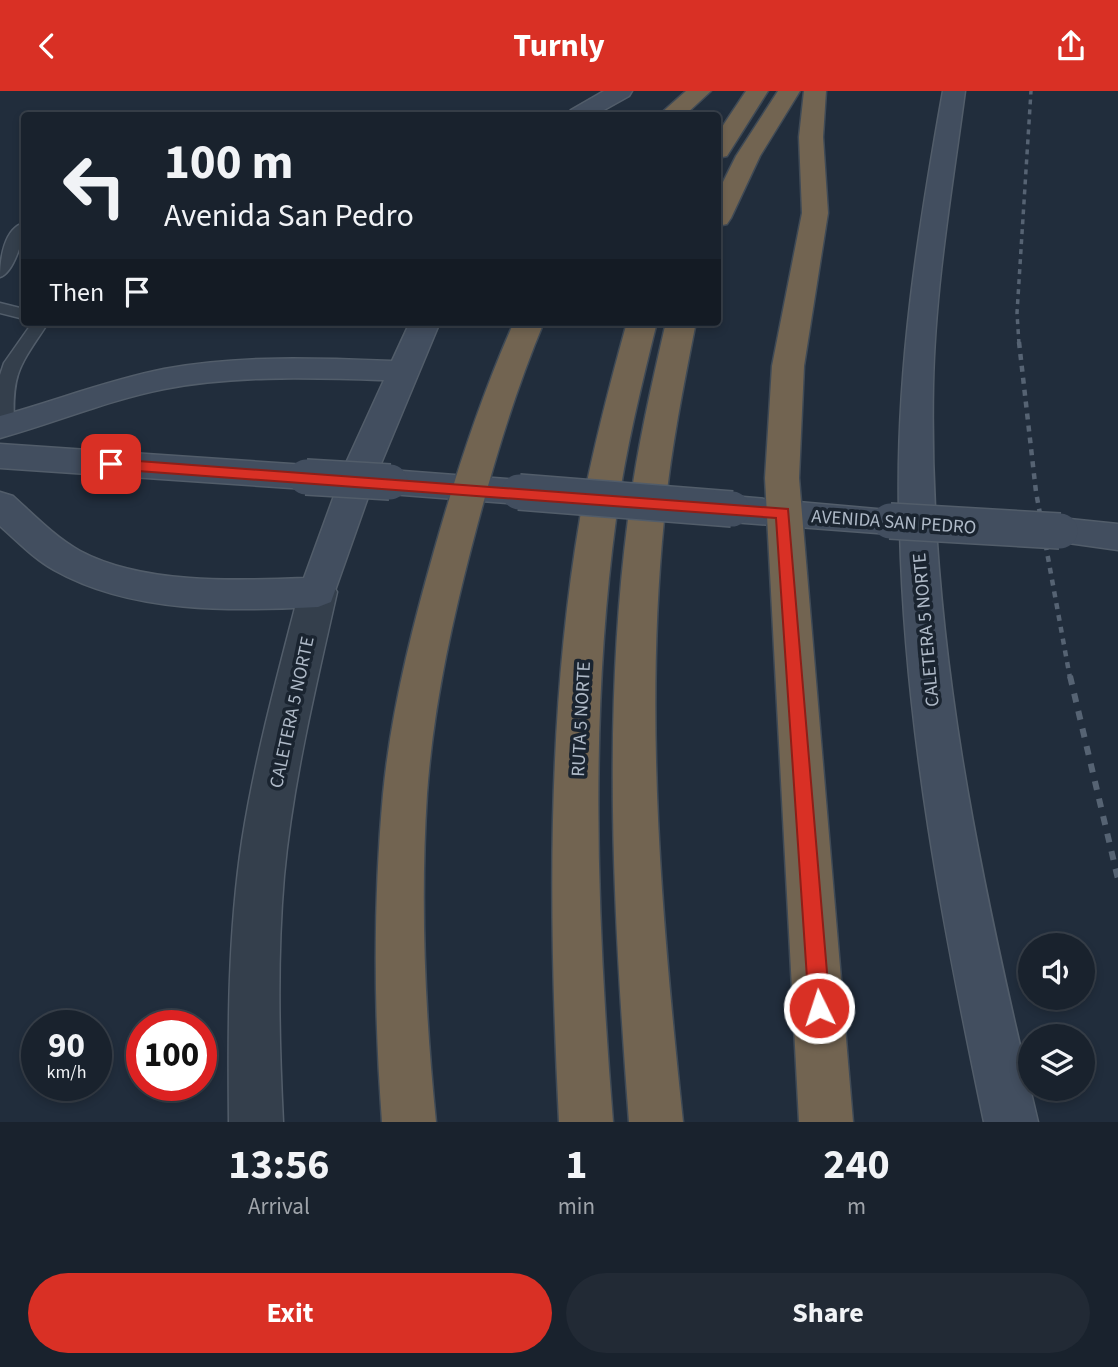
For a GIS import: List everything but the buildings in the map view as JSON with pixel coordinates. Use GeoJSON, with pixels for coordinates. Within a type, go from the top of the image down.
{"type":"FeatureCollection","features":[{"type":"Feature","properties":{"kind":"highway"},"geometry":{"type":"LineString","coordinates":[[675,112],[700,91]]}},
{"type":"Feature","properties":{"kind":"highway"},"geometry":{"type":"LineString","coordinates":[[721,146],[757,91]]}},
{"type":"Feature","properties":{"kind":"highway"},"geometry":{"type":"LineString","coordinates":[[721,212],[748,156],[789,91]]}},
{"type":"Feature","properties":{"kind":"highway"},"geometry":{"type":"LineString","coordinates":[[815,91],[811,137],[815,213],[788,366],[784,411],[783,513],[826,1122]]}},
{"type":"Feature","properties":{"kind":"highway"},"geometry":{"type":"LineString","coordinates":[[409,1122],[399,953],[400,851],[420,681],[469,489],[501,390],[527,326]]}},
{"type":"Feature","properties":{"kind":"highway","name":"RUTA 5 NORTE"},"geometry":{"type":"LineString","coordinates":[[586,1122],[575,884],[581,685],[599,511],[612,434],[641,326]]}},
{"type":"Feature","properties":{"kind":"highway"},"geometry":{"type":"LineString","coordinates":[[656,1122],[645,1005],[636,853],[635,666],[648,494],[656,435],[680,326]]}},
{"type":"Feature","properties":{"kind":"street"},"geometry":{"type":"LineString","coordinates":[[584,112],[621,91]]}},
{"type":"Feature","properties":{"kind":"street","name":"CALETERA 5 NORTE"},"geometry":{"type":"LineString","coordinates":[[954,91],[920,345],[915,454],[917,547],[922,622],[946,806],[969,932],[1011,1122]]}},
{"type":"Feature","properties":{"kind":"street","name":"CALETERA 5 NORTE"},"geometry":{"type":"LineString","coordinates":[[256,1122],[256,941],[265,843],[279,756],[318,592],[363,463],[423,326]]}},
{"type":"Feature","properties":{"kind":"street"},"geometry":{"type":"LineString","coordinates":[[2,437],[121,390],[201,373],[275,367],[402,370]]}},
{"type":"Feature","properties":{"kind":"street","name":"AVENIDA SAN PEDRO"},"geometry":{"type":"LineString","coordinates":[[2,437],[306,477],[1118,537]]}},
{"type":"Feature","properties":{"kind":"street"},"geometry":{"type":"LineString","coordinates":[[0,505],[47,548],[67,561],[114,580],[199,590],[280,594],[318,592]]}},
{"type":"Feature","properties":{"kind":"lane"},"geometry":{"type":"LineString","coordinates":[[0,272],[21,231]]}},
{"type":"Feature","properties":{"kind":"lane"},"geometry":{"type":"LineString","coordinates":[[0,307],[21,313]]}},
{"type":"Feature","properties":{"kind":"lane"},"geometry":{"type":"LineString","coordinates":[[2,437],[4,388],[13,363],[37,326]]}},
{"type":"Feature","properties":{"kind":"railway"},"geometry":{"type":"LineString","coordinates":[[1019,344],[1017,313],[1031,91]]}},
{"type":"Feature","properties":{"kind":"railway"},"geometry":{"type":"LineString","coordinates":[[1019,342],[1036,492],[1070,678]]}},
{"type":"Feature","properties":{"kind":"railway"},"geometry":{"type":"LineString","coordinates":[[1070,676],[1118,879]]}},
{"type":"Feature","properties":{"kind":"route"},"geometry":{"type":"LineString","coordinates":[[111,464],[783,513],[819,1008]]}}]}
